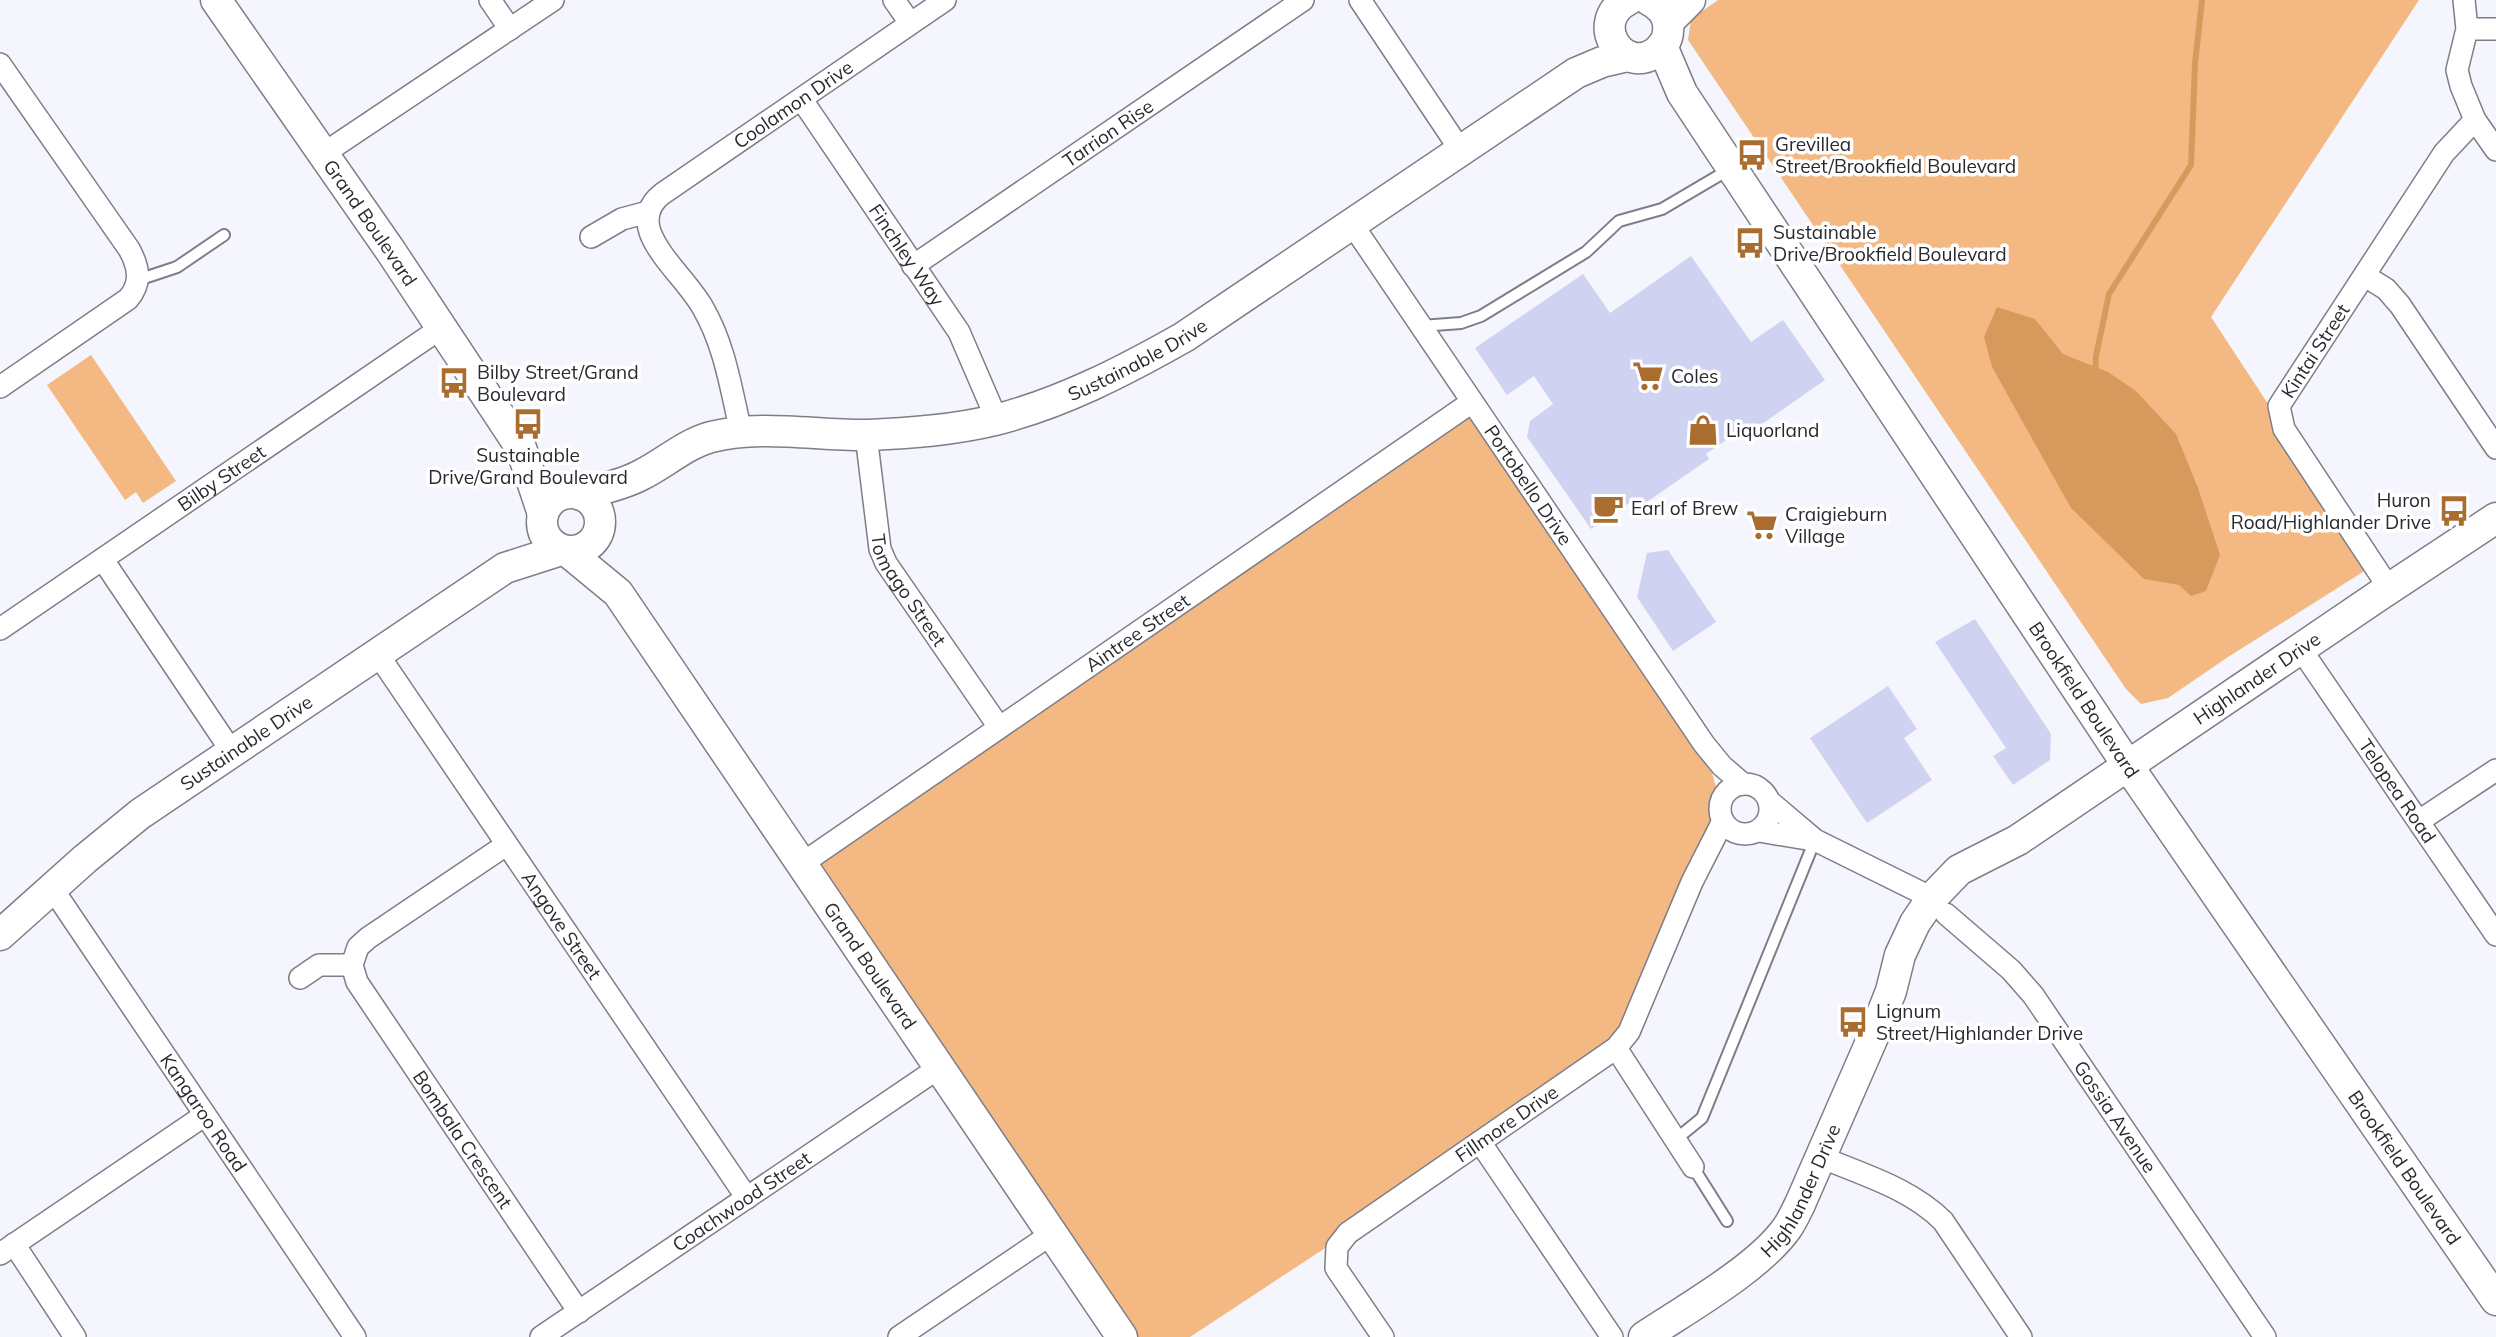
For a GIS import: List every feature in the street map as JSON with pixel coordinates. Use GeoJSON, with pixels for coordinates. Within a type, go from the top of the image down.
{"type":"FeatureCollection","features":[{"type":"Feature","properties":{"kind":"street","name":"Grand Boulevard"},"geometry":{"type":"LineString","coordinates":[[216,0],[521,448],[577,494]]}},
{"type":"Feature","properties":{"kind":"street"},"geometry":{"type":"LineString","coordinates":[[489,0],[510,29]]}},
{"type":"Feature","properties":{"kind":"street"},"geometry":{"type":"LineString","coordinates":[[323,154],[553,0]]}},
{"type":"Feature","properties":{"kind":"street"},"geometry":{"type":"LineString","coordinates":[[894,0],[910,23]]}},
{"type":"Feature","properties":{"kind":"street","name":"Coolamon Drive"},"geometry":{"type":"LineString","coordinates":[[591,237],[622,219],[648,212],[662,194],[945,0]]}},
{"type":"Feature","properties":{"kind":"street","name":"Tarrion Rise"},"geometry":{"type":"LineString","coordinates":[[913,265],[1303,0]]}},
{"type":"Feature","properties":{"kind":"street"},"geometry":{"type":"LineString","coordinates":[[1360,0],[1461,151]]}},
{"type":"Feature","properties":{"kind":"street"},"geometry":{"type":"LineString","coordinates":[[1640,21],[1690,0]]}},
{"type":"Feature","properties":{"kind":"street"},"geometry":{"type":"LineString","coordinates":[[2464,0],[2467,29],[2457,70],[2474,120],[2496,150]]}},
{"type":"Feature","properties":{"kind":"street","name":"Sustainable Drive"},"geometry":{"type":"LineString","coordinates":[[577,494],[640,477],[690,445],[709,437],[741,432],[866,435],[918,433],[997,420],[1059,399],[1122,372],[1184,337],[1576,73],[1602,62],[1640,21]]}},
{"type":"Feature","properties":{"kind":"street","name":"Brookfield Boulevard"},"geometry":{"type":"LineString","coordinates":[[1640,21],[1682,93],[2128,766],[2496,1300]]}},
{"type":"Feature","properties":{"kind":"street"},"geometry":{"type":"LineString","coordinates":[[2467,29],[2496,29]]}},
{"type":"Feature","properties":{"kind":"street"},"geometry":{"type":"LineString","coordinates":[[0,64],[129,250],[135,260],[138,280],[133,293],[119,306],[0,387]]}},
{"type":"Feature","properties":{"kind":"street","name":"Finchley Way"},"geometry":{"type":"LineString","coordinates":[[802,100],[959,332],[997,420]]}},
{"type":"Feature","properties":{"kind":"street","name":"Kintai Street"},"geometry":{"type":"LineString","coordinates":[[2389,588],[2284,429],[2279,406],[2444,153],[2474,120]]}},
{"type":"Feature","properties":{"kind":"street"},"geometry":{"type":"LineString","coordinates":[[648,212],[648,225],[653,238],[701,305],[716,332],[741,432]]}},
{"type":"Feature","properties":{"kind":"street","name":"Portobello Drive"},"geometry":{"type":"LineString","coordinates":[[1352,225],[1704,744],[1743,784]]}},
{"type":"Feature","properties":{"kind":"street"},"geometry":{"type":"LineString","coordinates":[[2365,276],[2386,289],[2400,305],[2496,448]]}},
{"type":"Feature","properties":{"kind":"street","name":"Bilby Street"},"geometry":{"type":"LineString","coordinates":[[0,629],[441,328]]}},
{"type":"Feature","properties":{"kind":"street","name":"Aintree Street"},"geometry":{"type":"LineString","coordinates":[[803,863],[1472,402]]}},
{"type":"Feature","properties":{"kind":"street","name":"Tomago Street"},"geometry":{"type":"LineString","coordinates":[[866,435],[880,549],[886,563],[999,727]]}},
{"type":"Feature","properties":{"kind":"street","name":"Grand Boulevard"},"geometry":{"type":"LineString","coordinates":[[521,448],[542,519]]}},
{"type":"Feature","properties":{"kind":"street","name":"Sustainable Drive"},"geometry":{"type":"LineString","coordinates":[[599,529],[640,477]]}},
{"type":"Feature","properties":{"kind":"street"},"geometry":{"type":"LineString","coordinates":[[577,494],[595,507],[599,529],[586,547],[564,550],[547,540],[542,519],[554,498],[577,494]]}},
{"type":"Feature","properties":{"kind":"street","name":"Highlander Drive"},"geometry":{"type":"LineString","coordinates":[[1644,1337],[1721,1285],[1773,1244],[1788,1228],[1891,991],[1931,932],[1939,906],[2018,840],[2496,518]]}},
{"type":"Feature","properties":{"kind":"street","name":"Sustainable Drive"},"geometry":{"type":"LineString","coordinates":[[505,568],[542,519]]}},
{"type":"Feature","properties":{"kind":"street","name":"Grand Boulevard"},"geometry":{"type":"LineString","coordinates":[[599,529],[618,593]]}},
{"type":"Feature","properties":{"kind":"street","name":"Grand Boulevard"},"geometry":{"type":"LineString","coordinates":[[564,550],[618,593],[1122,1337]]}},
{"type":"Feature","properties":{"kind":"street","name":"Sustainable Drive"},"geometry":{"type":"LineString","coordinates":[[0,935],[141,814],[505,568],[564,550]]}},
{"type":"Feature","properties":{"kind":"street"},"geometry":{"type":"LineString","coordinates":[[103,560],[232,752]]}},
{"type":"Feature","properties":{"kind":"street","name":"Telopea Road"},"geometry":{"type":"LineString","coordinates":[[2300,648],[2496,935]]}},
{"type":"Feature","properties":{"kind":"street","name":"Angove Street"},"geometry":{"type":"LineString","coordinates":[[377,653],[747,1198]]}},
{"type":"Feature","properties":{"kind":"street","name":"Portobello Drive"},"geometry":{"type":"LineString","coordinates":[[1704,744],[1722,813]]}},
{"type":"Feature","properties":{"kind":"street"},"geometry":{"type":"LineString","coordinates":[[2418,821],[2496,770]]}},
{"type":"Feature","properties":{"kind":"street"},"geometry":{"type":"LineString","coordinates":[[1815,840],[1729,828],[1722,813],[1728,791],[1743,784],[1759,788],[1769,801],[1815,840],[1939,906]]}},
{"type":"Feature","properties":{"kind":"street"},"geometry":{"type":"LineString","coordinates":[[1692,882],[1717,856],[1769,818],[1769,801]]}},
{"type":"Feature","properties":{"kind":"street","name":"Fillmore Drive"},"geometry":{"type":"LineString","coordinates":[[1383,1337],[1336,1268],[1336,1247],[1348,1233],[1616,1048],[1629,1032],[1722,813]]}},
{"type":"Feature","properties":{"kind":"street"},"geometry":{"type":"LineString","coordinates":[[300,978],[319,965],[352,965],[358,947],[368,938],[506,845]]}},
{"type":"Feature","properties":{"kind":"street","name":"Kangaroo Road"},"geometry":{"type":"LineString","coordinates":[[52,888],[355,1337]]}},
{"type":"Feature","properties":{"kind":"street","name":"Gossia Avenue"},"geometry":{"type":"LineString","coordinates":[[1939,906],[2011,970],[2033,995],[2264,1337]]}},
{"type":"Feature","properties":{"kind":"street","name":"Bombala Crescent"},"geometry":{"type":"LineString","coordinates":[[352,965],[357,982],[579,1312]]}},
{"type":"Feature","properties":{"kind":"street"},"geometry":{"type":"LineString","coordinates":[[1616,1048],[1693,1167]]}},
{"type":"Feature","properties":{"kind":"street","name":"Coachwood Street"},"geometry":{"type":"LineString","coordinates":[[541,1337],[940,1067]]}},
{"type":"Feature","properties":{"kind":"street"},"geometry":{"type":"LineString","coordinates":[[75,1337],[7,1249],[205,1115]]}},
{"type":"Feature","properties":{"kind":"street"},"geometry":{"type":"LineString","coordinates":[[1479,1142],[1612,1337]]}},
{"type":"Feature","properties":{"kind":"street"},"geometry":{"type":"LineString","coordinates":[[1821,1157],[1908,1194],[1928,1206],[1943,1221],[2021,1337]]}},
{"type":"Feature","properties":{"kind":"street"},"geometry":{"type":"LineString","coordinates":[[900,1337],[1053,1233]]}},
{"type":"Feature","properties":{"kind":"lane"},"geometry":{"type":"LineString","coordinates":[[1421,326],[1461,323],[1481,316],[1586,252],[1619,221],[1662,209],[1732,167]]}},
{"type":"Feature","properties":{"kind":"lane"},"geometry":{"type":"LineString","coordinates":[[138,280],[177,267],[224,235]]}},
{"type":"Feature","properties":{"kind":"lane"},"geometry":{"type":"LineString","coordinates":[[1675,1140],[1702,1118],[1815,840]]}},
{"type":"Feature","properties":{"kind":"lane"},"geometry":{"type":"LineString","coordinates":[[1693,1167],[1727,1222]]}},
{"type":"Feature","properties":{"kind":"shaded area"},"geometry":{"type":"Polygon","coordinates":[[[1718,0],[2419,0],[2211,317],[2374,565],[2168,698],[2141,704],[2126,689],[1688,40],[1691,19],[1718,0]]]}},
{"type":"Feature","properties":{"kind":"shaded area"},"geometry":{"type":"Polygon","coordinates":[[[1997,307],[2035,319],[2063,354],[2108,372],[2136,391],[2176,434],[2198,488],[2220,555],[2206,591],[2191,596],[2179,585],[2144,579],[2071,508],[1992,367],[1984,337],[1997,307]]]}},
{"type":"Feature","properties":{"kind":"shaded area"},"geometry":{"type":"Polygon","coordinates":[[[91,355],[176,481],[143,503],[136,492],[125,500],[47,385],[91,355]]]}},
{"type":"Feature","properties":{"kind":"shaded area"},"geometry":{"type":"Polygon","coordinates":[[[1472,402],[1704,744],[1721,805],[1720,814],[1629,1032],[1348,1233],[1190,1337],[1122,1337],[803,863],[1472,402]]]}},
{"type":"Feature","properties":{"kind":"building"},"geometry":{"type":"Polygon","coordinates":[[[1691,256],[1751,342],[1783,320],[1825,380],[1749,433],[1745,427],[1706,454],[1709,459],[1641,506],[1635,499],[1591,529],[1527,437],[1530,421],[1553,404],[1534,376],[1507,395],[1475,348],[1583,274],[1610,313],[1691,256]]]}},
{"type":"Feature","properties":{"kind":"building"},"geometry":{"type":"Polygon","coordinates":[[[1668,550],[1716,622],[1673,651],[1637,597],[1647,553],[1668,550]]]}},
{"type":"Feature","properties":{"kind":"building"},"geometry":{"type":"Polygon","coordinates":[[[1975,619],[2051,734],[2050,760],[2013,785],[1993,756],[2006,748],[1935,642],[1975,619]]]}},
{"type":"Feature","properties":{"kind":"building"},"geometry":{"type":"Polygon","coordinates":[[[1888,686],[1917,729],[1904,738],[1932,780],[1867,823],[1810,738],[1888,686]]]}},
{"type":"Feature","properties":{"kind":"waterway"},"geometry":{"type":"LineString","coordinates":[[2095,373],[2109,294],[2191,165],[2195,64],[2202,0]]}},
{"type":"Feature","properties":{"kind":"place","name":"Grevillea Street/Brookfield Boulevard"},"geometry":{"type":"Point","coordinates":[1752,155]}},
{"type":"Feature","properties":{"kind":"place","name":"Sustainable Drive/Brookfield Boulevard"},"geometry":{"type":"Point","coordinates":[1750,243]}},
{"type":"Feature","properties":{"kind":"place","name":"Coles"},"geometry":{"type":"Point","coordinates":[1648,376]}},
{"type":"Feature","properties":{"kind":"place","name":"Bilby Street/Grand Boulevard"},"geometry":{"type":"Point","coordinates":[454,383]}},
{"type":"Feature","properties":{"kind":"place","name":"Sustainable Drive/Grand Boulevard"},"geometry":{"type":"Point","coordinates":[528,424]}},
{"type":"Feature","properties":{"kind":"place","name":"Liquorland"},"geometry":{"type":"Point","coordinates":[1703,430]}},
{"type":"Feature","properties":{"kind":"place","name":"Earl of Brew"},"geometry":{"type":"Point","coordinates":[1608,508]}},
{"type":"Feature","properties":{"kind":"place","name":"Huron Road/Highlander Drive"},"geometry":{"type":"Point","coordinates":[2454,511]}},
{"type":"Feature","properties":{"kind":"place","name":"Craigieburn Village"},"geometry":{"type":"Point","coordinates":[1762,525]}},
{"type":"Feature","properties":{"kind":"place","name":"Lignum Street/Highlander Drive"},"geometry":{"type":"Point","coordinates":[1853,1022]}}]}
